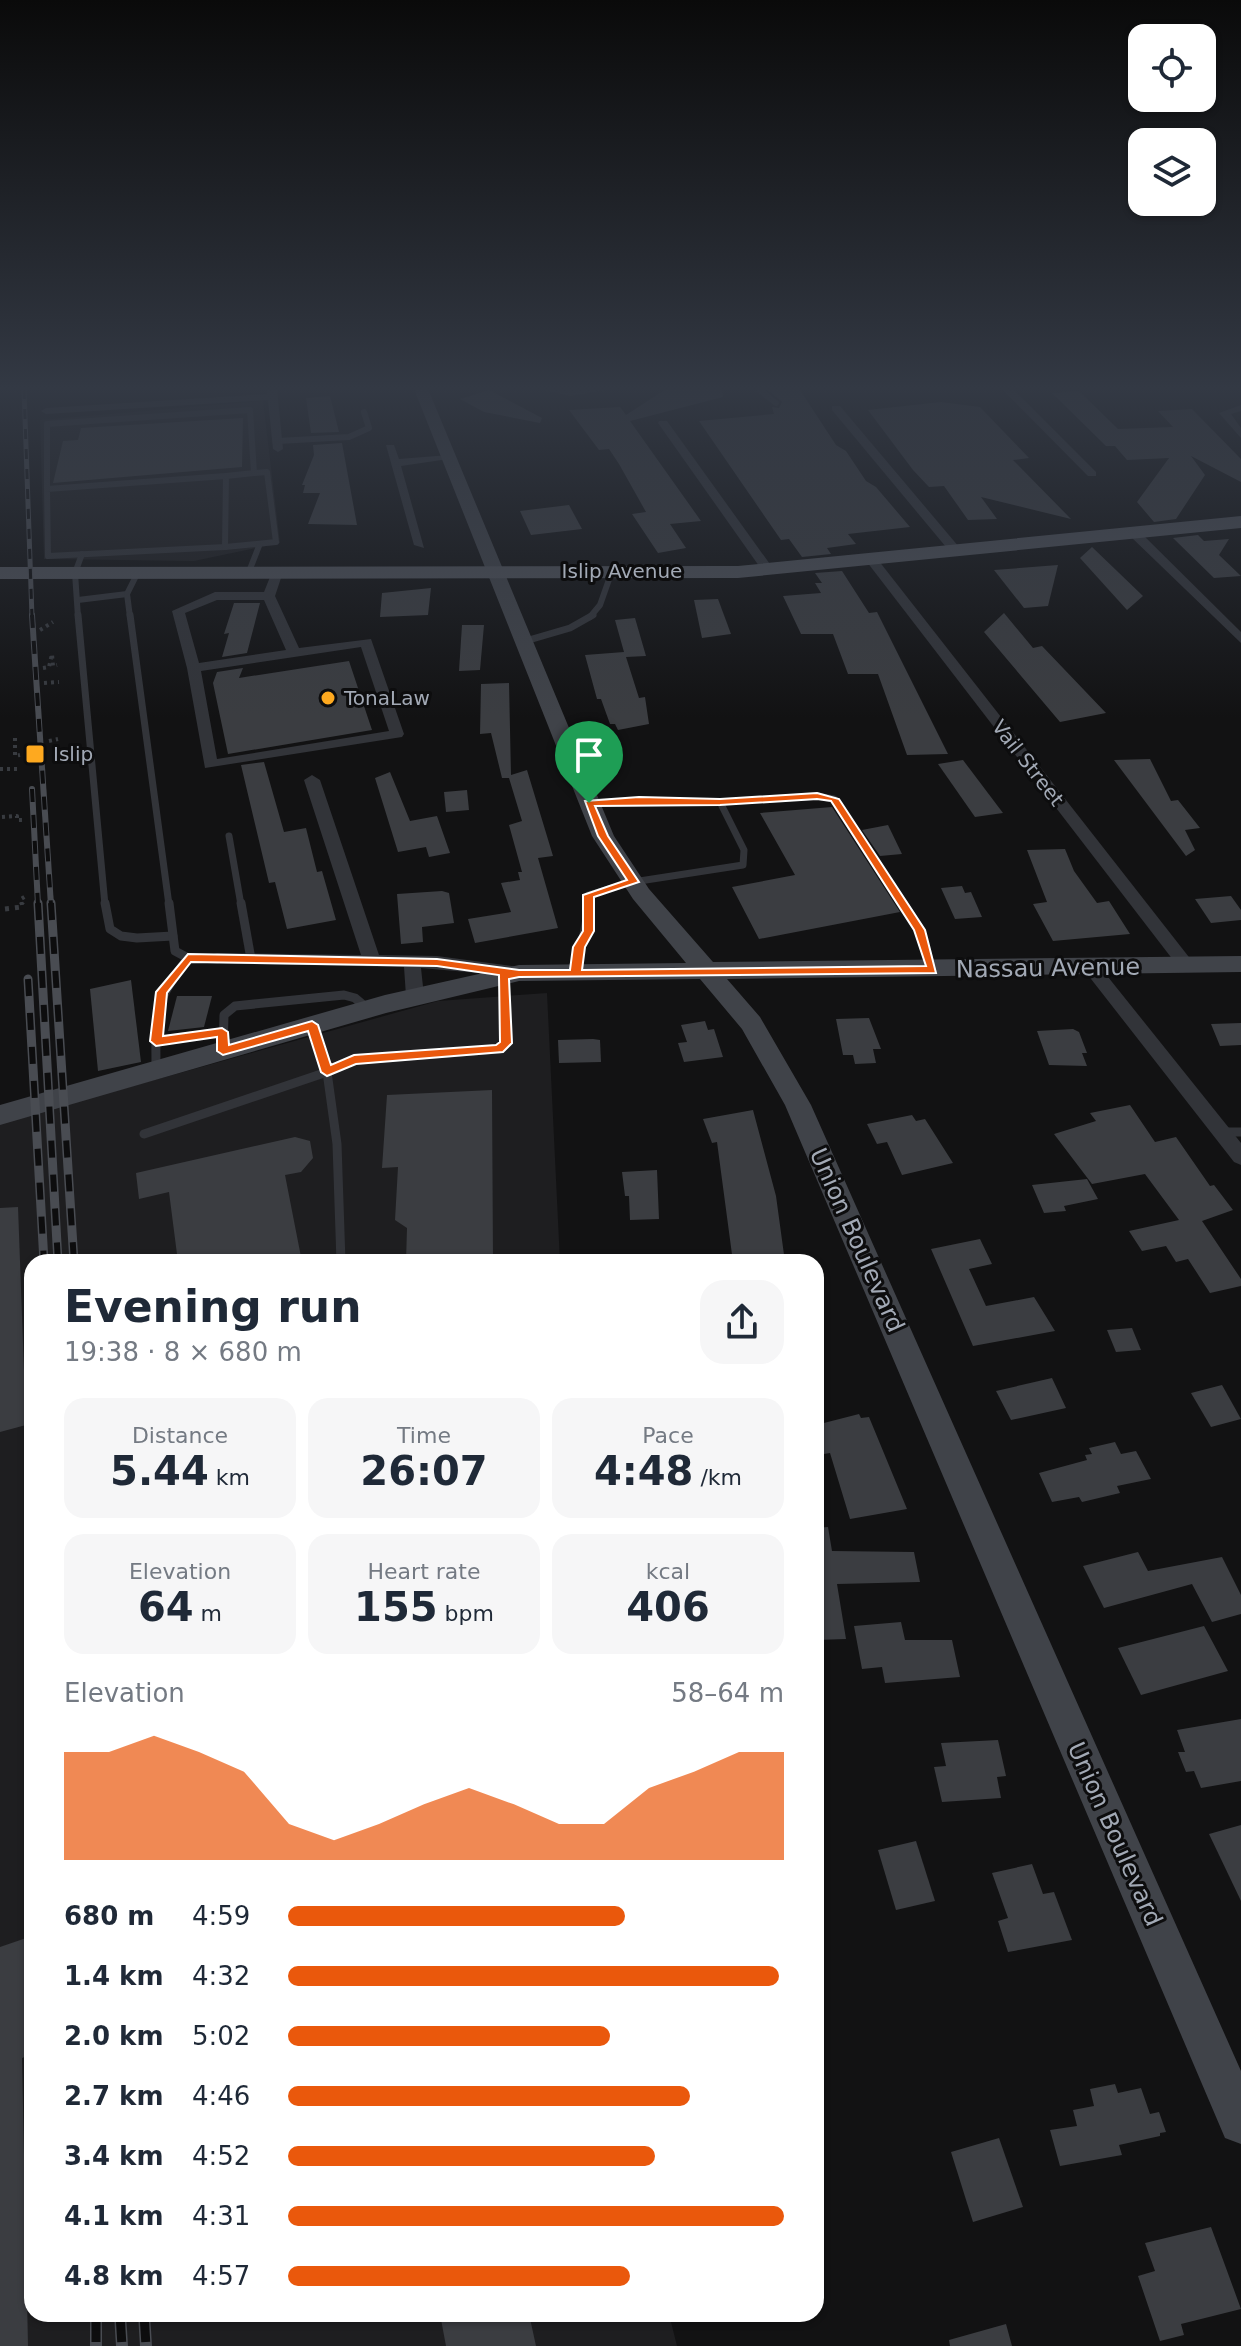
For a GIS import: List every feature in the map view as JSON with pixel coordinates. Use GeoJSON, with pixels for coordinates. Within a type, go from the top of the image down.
{"type":"FeatureCollection","features":[{"type":"Feature","properties":{"kind":"main road","name":"Union Boulevard"},"geometry":{"type":"LineString","coordinates":[[465,498],[603,836],[633,882],[751,1023],[798,1105],[1241,2122]]}},
{"type":"Feature","properties":{"kind":"main road","name":"Islip Avenue"},"geometry":{"type":"LineString","coordinates":[[0,573],[79,563],[138,572],[276,575],[493,570],[768,570],[1241,522]]}},
{"type":"Feature","properties":{"kind":"main road","name":"Nassau Avenue"},"geometry":{"type":"LineString","coordinates":[[7,1114],[156,1070],[223,1042],[312,1025],[415,996],[511,975],[1241,964]]}},
{"type":"Feature","properties":{"kind":"street"},"geometry":{"type":"LineString","coordinates":[[406,498],[420,545]]}},
{"type":"Feature","properties":{"kind":"street"},"geometry":{"type":"LineString","coordinates":[[717,498],[768,570]]}},
{"type":"Feature","properties":{"kind":"street"},"geometry":{"type":"LineString","coordinates":[[912,498],[955,550]]}},
{"type":"Feature","properties":{"kind":"street"},"geometry":{"type":"LineString","coordinates":[[1133,532],[1241,639]]}},
{"type":"Feature","properties":{"kind":"street","name":"Vail Street"},"geometry":{"type":"LineString","coordinates":[[871,559],[1186,965]]}},
{"type":"Feature","properties":{"kind":"street"},"geometry":{"type":"LineString","coordinates":[[239,596],[248,574]]}},
{"type":"Feature","properties":{"kind":"street"},"geometry":{"type":"LineString","coordinates":[[276,575],[269,596],[295,655]]}},
{"type":"Feature","properties":{"kind":"street"},"geometry":{"type":"LineString","coordinates":[[194,668],[366,642],[397,734],[210,765],[194,668],[178,611],[199,599],[269,596]]}},
{"type":"Feature","properties":{"kind":"street"},"geometry":{"type":"LineString","coordinates":[[312,780],[372,961]]}},
{"type":"Feature","properties":{"kind":"street","name":"Nassau Avenue"},"geometry":{"type":"LineString","coordinates":[[217,959],[412,962],[511,975]]}},
{"type":"Feature","properties":{"kind":"street"},"geometry":{"type":"LineString","coordinates":[[412,962],[415,996]]}},
{"type":"Feature","properties":{"kind":"street"},"geometry":{"type":"LineString","coordinates":[[1090,966],[1241,1157]]}},
{"type":"Feature","properties":{"kind":"lane"},"geometry":{"type":"LineString","coordinates":[[47,498],[48,556],[79,563],[276,542],[270,498]]}},
{"type":"Feature","properties":{"kind":"lane"},"geometry":{"type":"LineString","coordinates":[[225,547],[226,498]]}},
{"type":"Feature","properties":{"kind":"lane"},"geometry":{"type":"LineString","coordinates":[[248,574],[259,546]]}},
{"type":"Feature","properties":{"kind":"lane"},"geometry":{"type":"LineString","coordinates":[[79,563],[78,600],[106,916],[110,929],[121,936],[173,936]]}},
{"type":"Feature","properties":{"kind":"lane"},"geometry":{"type":"LineString","coordinates":[[522,642],[590,621],[604,602],[612,571]]}},
{"type":"Feature","properties":{"kind":"lane"},"geometry":{"type":"LineString","coordinates":[[138,572],[127,594],[175,951],[188,958],[217,959]]}},
{"type":"Feature","properties":{"kind":"lane"},"geometry":{"type":"LineString","coordinates":[[78,600],[127,594]]}},
{"type":"Feature","properties":{"kind":"lane"},"geometry":{"type":"LineString","coordinates":[[589,803],[639,800],[720,802],[817,796],[834,799],[920,930],[932,970]]}},
{"type":"Feature","properties":{"kind":"lane"},"geometry":{"type":"LineString","coordinates":[[576,973],[579,947],[588,931],[588,895],[633,882],[743,865],[744,850],[720,802]]}},
{"type":"Feature","properties":{"kind":"lane"},"geometry":{"type":"LineString","coordinates":[[229,836],[251,959]]}},
{"type":"Feature","properties":{"kind":"lane"},"geometry":{"type":"LineString","coordinates":[[156,1070],[162,992],[188,958]]}},
{"type":"Feature","properties":{"kind":"lane"},"geometry":{"type":"LineString","coordinates":[[144,1134],[354,1060],[499,1049],[506,1043],[511,975]]}},
{"type":"Feature","properties":{"kind":"lane"},"geometry":{"type":"LineString","coordinates":[[156,1041],[223,1042],[224,1015],[235,1006],[250,1002],[344,995],[355,998],[368,1009]]}},
{"type":"Feature","properties":{"kind":"lane"},"geometry":{"type":"LineString","coordinates":[[312,1025],[327,1072],[337,1144],[341,1254]]}},
{"type":"Feature","properties":{"kind":"lane"},"geometry":{"type":"LineString","coordinates":[[1221,1132],[1241,1132]]}},
{"type":"Feature","properties":{"kind":"path"},"geometry":{"type":"LineString","coordinates":[[40,630],[53,622]]}},
{"type":"Feature","properties":{"kind":"path"},"geometry":{"type":"LineString","coordinates":[[43,668],[49,667],[49,655],[52,654],[53,666],[57,665]]}},
{"type":"Feature","properties":{"kind":"path"},"geometry":{"type":"LineString","coordinates":[[44,683],[59,682]]}},
{"type":"Feature","properties":{"kind":"path"},"geometry":{"type":"LineString","coordinates":[[15,738],[15,756],[20,755]]}},
{"type":"Feature","properties":{"kind":"path"},"geometry":{"type":"LineString","coordinates":[[49,741],[58,739]]}},
{"type":"Feature","properties":{"kind":"path"},"geometry":{"type":"LineString","coordinates":[[0,769],[21,769]]}},
{"type":"Feature","properties":{"kind":"path"},"geometry":{"type":"LineString","coordinates":[[2,817],[17,816],[17,820],[23,820]]}},
{"type":"Feature","properties":{"kind":"path"},"geometry":{"type":"LineString","coordinates":[[5,909],[22,907],[21,899],[26,896]]}},
{"type":"Feature","properties":{"kind":"shaded area"},"geometry":{"type":"Polygon","coordinates":[[[42,498],[275,498],[280,543],[194,561],[44,559],[42,498]]]}},
{"type":"Feature","properties":{"kind":"shaded area"},"geometry":{"type":"Polygon","coordinates":[[[547,993],[560,1254],[24,1254],[24,2322],[671,2322],[677,2346],[0,2346],[0,1123],[438,1001],[547,993]]]}},
{"type":"Feature","properties":{"kind":"building"},"geometry":{"type":"Polygon","coordinates":[[[318,498],[352,498],[357,525],[308,524],[318,498]]]}},
{"type":"Feature","properties":{"kind":"building"},"geometry":{"type":"Polygon","coordinates":[[[638,498],[685,498],[701,521],[670,524],[686,548],[658,553],[632,514],[646,512],[638,498]]]}},
{"type":"Feature","properties":{"kind":"building"},"geometry":{"type":"Polygon","coordinates":[[[752,498],[886,498],[910,527],[848,534],[856,544],[827,548],[831,554],[802,557],[789,539],[781,540],[752,498]]]}},
{"type":"Feature","properties":{"kind":"building"},"geometry":{"type":"Polygon","coordinates":[[[953,498],[982,498],[997,519],[968,520],[953,498]]]}},
{"type":"Feature","properties":{"kind":"building"},"geometry":{"type":"Polygon","coordinates":[[[987,498],[1051,498],[1071,519],[987,498]]]}},
{"type":"Feature","properties":{"kind":"building"},"geometry":{"type":"Polygon","coordinates":[[[1140,498],[1190,498],[1176,519],[1154,522],[1137,502],[1140,498]]]}},
{"type":"Feature","properties":{"kind":"building"},"geometry":{"type":"Polygon","coordinates":[[[569,505],[582,529],[531,535],[520,511],[569,505]]]}},
{"type":"Feature","properties":{"kind":"building"},"geometry":{"type":"Polygon","coordinates":[[[1198,535],[1204,541],[1229,539],[1219,555],[1241,576],[1214,578],[1173,538],[1198,535]]]}},
{"type":"Feature","properties":{"kind":"building"},"geometry":{"type":"Polygon","coordinates":[[[1092,547],[1143,596],[1127,610],[1080,558],[1092,547]]]}},
{"type":"Feature","properties":{"kind":"building"},"geometry":{"type":"Polygon","coordinates":[[[1058,565],[1048,606],[1024,608],[994,570],[1058,565]]]}},
{"type":"Feature","properties":{"kind":"building"},"geometry":{"type":"Polygon","coordinates":[[[842,571],[869,613],[877,612],[948,754],[907,755],[878,674],[848,674],[833,634],[801,634],[783,596],[821,593],[815,583],[822,583],[815,573],[842,571]]]}},
{"type":"Feature","properties":{"kind":"building"},"geometry":{"type":"Polygon","coordinates":[[[431,588],[428,615],[380,617],[382,593],[431,588]]]}},
{"type":"Feature","properties":{"kind":"building"},"geometry":{"type":"Polygon","coordinates":[[[718,599],[731,634],[702,638],[694,600],[718,599]]]}},
{"type":"Feature","properties":{"kind":"building"},"geometry":{"type":"Polygon","coordinates":[[[234,603],[260,603],[247,653],[222,657],[229,633],[224,634],[234,603]]]}},
{"type":"Feature","properties":{"kind":"building"},"geometry":{"type":"Polygon","coordinates":[[[1004,613],[1033,648],[1042,646],[1106,713],[1060,722],[984,632],[1004,613]]]}},
{"type":"Feature","properties":{"kind":"building"},"geometry":{"type":"Polygon","coordinates":[[[635,618],[646,656],[626,657],[639,698],[645,697],[649,724],[618,730],[615,724],[610,724],[601,699],[597,699],[585,655],[624,652],[615,620],[635,618]]]}},
{"type":"Feature","properties":{"kind":"building"},"geometry":{"type":"Polygon","coordinates":[[[462,625],[484,625],[480,670],[459,671],[462,625]]]}},
{"type":"Feature","properties":{"kind":"building"},"geometry":{"type":"Polygon","coordinates":[[[349,661],[372,730],[228,754],[213,683],[217,672],[243,668],[239,678],[349,661]]]}},
{"type":"Feature","properties":{"kind":"building"},"geometry":{"type":"Polygon","coordinates":[[[509,683],[511,775],[527,770],[553,856],[538,858],[558,928],[475,943],[468,919],[511,912],[501,883],[520,880],[518,872],[522,872],[509,825],[522,821],[509,778],[502,778],[491,733],[480,734],[481,684],[509,683]]]}},
{"type":"Feature","properties":{"kind":"building"},"geometry":{"type":"Polygon","coordinates":[[[1150,759],[1171,801],[1178,800],[1200,828],[1185,830],[1195,850],[1186,856],[1114,760],[1150,759]]]}},
{"type":"Feature","properties":{"kind":"building"},"geometry":{"type":"Polygon","coordinates":[[[963,760],[1003,813],[975,817],[938,764],[963,760]]]}},
{"type":"Feature","properties":{"kind":"building"},"geometry":{"type":"Polygon","coordinates":[[[264,762],[284,832],[306,828],[317,872],[322,871],[336,920],[287,929],[275,882],[269,883],[241,765],[264,762]]]}},
{"type":"Feature","properties":{"kind":"building"},"geometry":{"type":"Polygon","coordinates":[[[390,772],[410,821],[437,816],[450,853],[429,857],[426,847],[398,852],[375,778],[390,772]]]}},
{"type":"Feature","properties":{"kind":"building"},"geometry":{"type":"Polygon","coordinates":[[[467,790],[469,810],[446,812],[444,792],[467,790]]]}},
{"type":"Feature","properties":{"kind":"building"},"geometry":{"type":"Polygon","coordinates":[[[832,807],[900,912],[759,939],[732,887],[795,875],[760,813],[832,807]]]}},
{"type":"Feature","properties":{"kind":"building"},"geometry":{"type":"Polygon","coordinates":[[[888,825],[902,854],[880,856],[862,830],[888,825]]]}},
{"type":"Feature","properties":{"kind":"building"},"geometry":{"type":"Polygon","coordinates":[[[1065,849],[1074,871],[1097,903],[1109,901],[1130,934],[1053,941],[1033,904],[1047,902],[1027,850],[1065,849]]]}},
{"type":"Feature","properties":{"kind":"building"},"geometry":{"type":"Polygon","coordinates":[[[962,886],[965,893],[971,892],[982,917],[955,919],[941,888],[962,886]]]}},
{"type":"Feature","properties":{"kind":"building"},"geometry":{"type":"Polygon","coordinates":[[[449,893],[454,923],[422,927],[423,942],[401,944],[397,894],[449,893]]]}},
{"type":"Feature","properties":{"kind":"building"},"geometry":{"type":"Polygon","coordinates":[[[1231,896],[1241,910],[1241,920],[1211,923],[1195,899],[1231,896]]]}},
{"type":"Feature","properties":{"kind":"building"},"geometry":{"type":"Polygon","coordinates":[[[131,980],[141,1062],[98,1071],[90,989],[131,980]]]}},
{"type":"Feature","properties":{"kind":"building"},"geometry":{"type":"Polygon","coordinates":[[[177,996],[212,996],[204,1027],[168,1031],[177,996]]]}},
{"type":"Feature","properties":{"kind":"building"},"geometry":{"type":"Polygon","coordinates":[[[869,1018],[881,1049],[873,1049],[876,1063],[855,1064],[853,1055],[843,1055],[836,1019],[869,1018]]]}},
{"type":"Feature","properties":{"kind":"building"},"geometry":{"type":"Polygon","coordinates":[[[705,1021],[708,1030],[714,1029],[723,1057],[684,1062],[678,1043],[687,1042],[681,1025],[705,1021]]]}},
{"type":"Feature","properties":{"kind":"building"},"geometry":{"type":"Polygon","coordinates":[[[1241,1023],[1241,1045],[1220,1046],[1211,1024],[1241,1023]]]}},
{"type":"Feature","properties":{"kind":"building"},"geometry":{"type":"Polygon","coordinates":[[[1073,1029],[1079,1032],[1087,1053],[1082,1053],[1087,1066],[1049,1065],[1037,1031],[1073,1029]]]}},
{"type":"Feature","properties":{"kind":"building"},"geometry":{"type":"Polygon","coordinates":[[[558,1040],[600,1040],[601,1062],[559,1063],[558,1040]]]}},
{"type":"Feature","properties":{"kind":"building"},"geometry":{"type":"Polygon","coordinates":[[[492,1090],[493,1254],[406,1254],[407,1228],[395,1220],[398,1167],[382,1168],[387,1095],[492,1090]]]}},
{"type":"Feature","properties":{"kind":"building"},"geometry":{"type":"Polygon","coordinates":[[[1130,1105],[1155,1142],[1176,1137],[1210,1186],[1214,1185],[1233,1210],[1202,1221],[1241,1279],[1241,1286],[1210,1293],[1188,1259],[1176,1262],[1166,1246],[1142,1251],[1129,1231],[1179,1220],[1145,1174],[1092,1184],[1054,1134],[1096,1121],[1090,1113],[1130,1105]]]}},
{"type":"Feature","properties":{"kind":"building"},"geometry":{"type":"Polygon","coordinates":[[[753,1110],[776,1196],[784,1254],[732,1254],[717,1142],[712,1143],[703,1119],[753,1110]]]}},
{"type":"Feature","properties":{"kind":"building"},"geometry":{"type":"Polygon","coordinates":[[[912,1115],[916,1121],[925,1119],[953,1163],[902,1175],[887,1142],[877,1144],[867,1124],[912,1115]]]}},
{"type":"Feature","properties":{"kind":"building"},"geometry":{"type":"Polygon","coordinates":[[[295,1137],[310,1141],[313,1158],[301,1172],[285,1175],[300,1254],[177,1254],[169,1192],[139,1199],[136,1173],[295,1137]]]}},
{"type":"Feature","properties":{"kind":"building"},"geometry":{"type":"Polygon","coordinates":[[[657,1170],[659,1219],[630,1220],[629,1196],[625,1196],[622,1172],[657,1170]]]}},
{"type":"Feature","properties":{"kind":"building"},"geometry":{"type":"Polygon","coordinates":[[[1087,1179],[1098,1199],[1064,1206],[1066,1211],[1044,1213],[1032,1185],[1087,1179]]]}},
{"type":"Feature","properties":{"kind":"building"},"geometry":{"type":"Polygon","coordinates":[[[18,1207],[24,1426],[0,1432],[0,1208],[18,1207]]]}},
{"type":"Feature","properties":{"kind":"building"},"geometry":{"type":"Polygon","coordinates":[[[980,1239],[992,1264],[969,1269],[986,1306],[1034,1297],[1055,1331],[973,1346],[931,1249],[980,1239]]]}},
{"type":"Feature","properties":{"kind":"building"},"geometry":{"type":"Polygon","coordinates":[[[1132,1328],[1141,1350],[1116,1352],[1107,1330],[1132,1328]]]}},
{"type":"Feature","properties":{"kind":"building"},"geometry":{"type":"Polygon","coordinates":[[[1052,1378],[1066,1408],[1011,1420],[996,1391],[1052,1378]]]}},
{"type":"Feature","properties":{"kind":"building"},"geometry":{"type":"Polygon","coordinates":[[[1222,1385],[1241,1419],[1211,1427],[1191,1393],[1222,1385]]]}},
{"type":"Feature","properties":{"kind":"building"},"geometry":{"type":"Polygon","coordinates":[[[859,1414],[861,1418],[869,1417],[907,1509],[850,1519],[830,1453],[824,1454],[824,1423],[859,1414]]]}},
{"type":"Feature","properties":{"kind":"building"},"geometry":{"type":"Polygon","coordinates":[[[1115,1442],[1121,1454],[1136,1451],[1151,1479],[1117,1486],[1120,1493],[1082,1502],[1079,1497],[1052,1502],[1039,1473],[1087,1460],[1085,1455],[1092,1454],[1089,1448],[1115,1442]]]}},
{"type":"Feature","properties":{"kind":"building"},"geometry":{"type":"Polygon","coordinates":[[[824,1527],[828,1527],[832,1551],[914,1552],[920,1582],[837,1584],[846,1639],[824,1640],[824,1527]]]}},
{"type":"Feature","properties":{"kind":"building"},"geometry":{"type":"Polygon","coordinates":[[[1138,1552],[1148,1571],[1222,1557],[1241,1595],[1241,1614],[1212,1622],[1192,1584],[1104,1608],[1083,1566],[1138,1552]]]}},
{"type":"Feature","properties":{"kind":"building"},"geometry":{"type":"Polygon","coordinates":[[[901,1622],[905,1640],[952,1640],[960,1677],[885,1683],[882,1667],[862,1669],[854,1626],[901,1622]]]}},
{"type":"Feature","properties":{"kind":"building"},"geometry":{"type":"Polygon","coordinates":[[[1204,1626],[1228,1671],[1141,1695],[1118,1648],[1204,1626]]]}},
{"type":"Feature","properties":{"kind":"building"},"geometry":{"type":"Polygon","coordinates":[[[1241,1719],[1241,1781],[1201,1788],[1194,1771],[1186,1772],[1178,1752],[1185,1752],[1177,1730],[1241,1719]]]}},
{"type":"Feature","properties":{"kind":"building"},"geometry":{"type":"Polygon","coordinates":[[[998,1740],[1006,1776],[997,1777],[1001,1798],[942,1802],[934,1767],[946,1766],[941,1743],[998,1740]]]}},
{"type":"Feature","properties":{"kind":"building"},"geometry":{"type":"Polygon","coordinates":[[[1241,1825],[1241,1901],[1209,1834],[1241,1825]]]}},
{"type":"Feature","properties":{"kind":"building"},"geometry":{"type":"Polygon","coordinates":[[[916,1841],[935,1901],[896,1910],[878,1850],[916,1841]]]}},
{"type":"Feature","properties":{"kind":"building"},"geometry":{"type":"Polygon","coordinates":[[[1032,1864],[1043,1894],[1054,1892],[1072,1940],[1008,1952],[998,1921],[1008,1918],[992,1873],[1032,1864]]]}},
{"type":"Feature","properties":{"kind":"building"},"geometry":{"type":"Polygon","coordinates":[[[24,1939],[24,2322],[28,2322],[28,2346],[0,2346],[0,1947],[24,1939]]]}},
{"type":"Feature","properties":{"kind":"building"},"geometry":{"type":"Polygon","coordinates":[[[1115,2084],[1118,2093],[1141,2088],[1150,2114],[1159,2112],[1166,2132],[1119,2145],[1122,2155],[1060,2166],[1050,2130],[1077,2126],[1073,2110],[1094,2106],[1090,2089],[1115,2084]]]}},
{"type":"Feature","properties":{"kind":"building"},"geometry":{"type":"Polygon","coordinates":[[[999,2138],[1023,2207],[973,2222],[951,2152],[999,2138]]]}},
{"type":"Feature","properties":{"kind":"building"},"geometry":{"type":"Polygon","coordinates":[[[1211,2227],[1241,2309],[1181,2324],[1184,2335],[1160,2341],[1138,2276],[1155,2271],[1145,2243],[1211,2227]]]}},
{"type":"Feature","properties":{"kind":"building"},"geometry":{"type":"Polygon","coordinates":[[[442,2322],[531,2322],[536,2346],[446,2346],[442,2322]]]}},
{"type":"Feature","properties":{"kind":"building"},"geometry":{"type":"Polygon","coordinates":[[[1006,2324],[1012,2346],[950,2346],[949,2340],[1006,2324]]]}},
{"type":"Feature","properties":{"kind":"railway"},"geometry":{"type":"LineString","coordinates":[[28,498],[32,617]]}},
{"type":"Feature","properties":{"kind":"railway"},"geometry":{"type":"LineString","coordinates":[[32,615],[51,905]]}},
{"type":"Feature","properties":{"kind":"railway"},"geometry":{"type":"LineString","coordinates":[[32,789],[38,905]]}},
{"type":"Feature","properties":{"kind":"railway"},"geometry":{"type":"LineString","coordinates":[[38,903],[58,1254]]}},
{"type":"Feature","properties":{"kind":"railway"},"geometry":{"type":"LineString","coordinates":[[51,903],[73,1254]]}},
{"type":"Feature","properties":{"kind":"railway"},"geometry":{"type":"LineString","coordinates":[[28,979],[44,1254]]}},
{"type":"Feature","properties":{"kind":"railway"},"geometry":{"type":"LineString","coordinates":[[96,2322],[96,2346]]}},
{"type":"Feature","properties":{"kind":"railway"},"geometry":{"type":"LineString","coordinates":[[120,2322],[122,2346]]}},
{"type":"Feature","properties":{"kind":"railway"},"geometry":{"type":"LineString","coordinates":[[144,2322],[146,2346]]}},
{"type":"Feature","properties":{"kind":"place","name":"TonaLaw"},"geometry":{"type":"Point","coordinates":[328,698]}},
{"type":"Feature","properties":{"kind":"place","name":"Islip"},"geometry":{"type":"Point","coordinates":[35,754]}},
{"type":"Feature","properties":{"kind":"route"},"geometry":{"type":"LineString","coordinates":[[589,803],[603,836],[633,882],[588,895],[588,931],[579,947],[576,973],[519,973],[437,962],[188,958],[162,992],[156,1018],[156,1041],[222,1032],[223,1051],[312,1025],[327,1072],[354,1060],[499,1049],[506,1043],[504,976],[519,973],[576,973],[707,973],[932,970],[920,930],[842,806],[834,799],[817,796],[720,802],[639,800],[589,803]]}}]}
